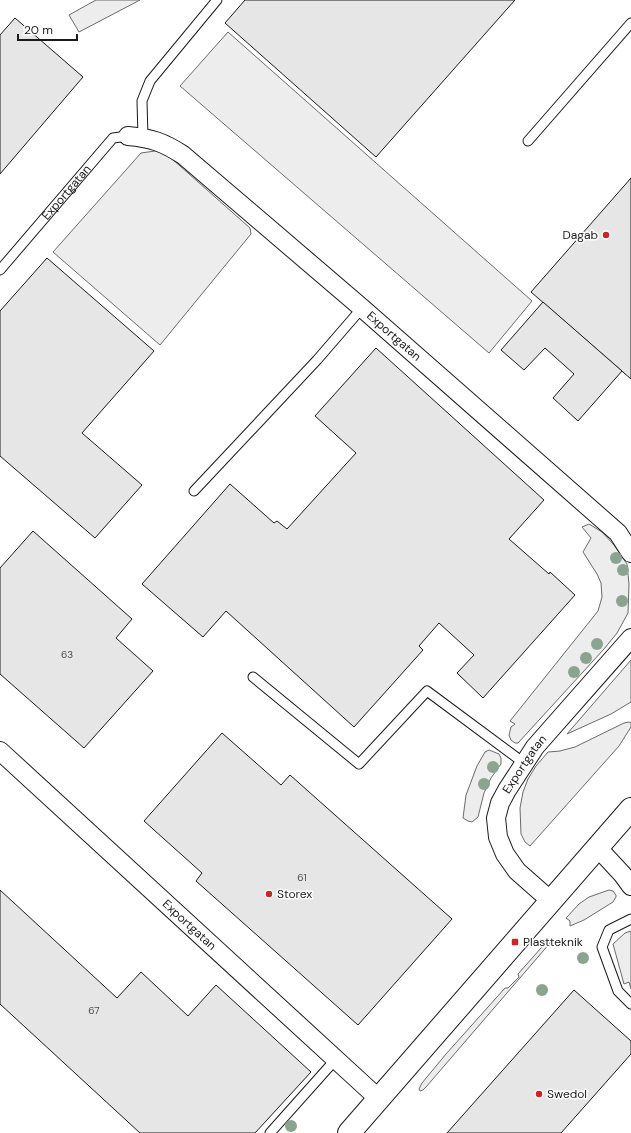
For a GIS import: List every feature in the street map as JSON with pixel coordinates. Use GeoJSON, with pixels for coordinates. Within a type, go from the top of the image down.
{"type":"FeatureCollection","features":[{"type":"Feature","properties":{"kind":"street","name":"Exportgatan"},"geometry":{"type":"LineString","coordinates":[[136,137],[149,138],[168,146],[183,155],[362,308],[618,533],[631,553]]}},
{"type":"Feature","properties":{"kind":"street","name":"Exportgatan"},"geometry":{"type":"LineString","coordinates":[[551,901],[517,872],[505,854],[498,837],[496,818],[500,803],[535,747],[631,638]]}},
{"type":"Feature","properties":{"kind":"street","name":"Exportgatan"},"geometry":{"type":"LineString","coordinates":[[0,751],[379,1099]]}},
{"type":"Feature","properties":{"kind":"street"},"geometry":{"type":"LineString","coordinates":[[349,1133],[631,809]]}},
{"type":"Feature","properties":{"kind":"street"},"geometry":{"type":"LineString","coordinates":[[598,847],[631,886]]}},
{"type":"Feature","properties":{"kind":"lane"},"geometry":{"type":"LineString","coordinates":[[136,137],[142,101],[150,81],[217,0]]}},
{"type":"Feature","properties":{"kind":"lane"},"geometry":{"type":"LineString","coordinates":[[528,141],[631,23]]}},
{"type":"Feature","properties":{"kind":"lane","name":"Exportgatan"},"geometry":{"type":"LineString","coordinates":[[0,270],[113,138],[136,137]]}},
{"type":"Feature","properties":{"kind":"lane"},"geometry":{"type":"LineString","coordinates":[[194,491],[317,360],[362,308]]}},
{"type":"Feature","properties":{"kind":"lane"},"geometry":{"type":"LineString","coordinates":[[253,677],[359,764],[427,690],[524,763]]}},
{"type":"Feature","properties":{"kind":"lane"},"geometry":{"type":"LineString","coordinates":[[631,919],[609,930],[602,947],[618,991],[631,1004]]}},
{"type":"Feature","properties":{"kind":"lane"},"geometry":{"type":"LineString","coordinates":[[270,1133],[336,1060]]}},
{"type":"Feature","properties":{"kind":"shaded area"},"geometry":{"type":"Polygon","coordinates":[[[96,0],[140,0],[79,32],[69,15],[96,0]]]}},
{"type":"Feature","properties":{"kind":"shaded area"},"geometry":{"type":"Polygon","coordinates":[[[228,32],[532,301],[489,353],[180,86],[228,32]]]}},
{"type":"Feature","properties":{"kind":"shaded area"},"geometry":{"type":"Polygon","coordinates":[[[162,150],[250,228],[251,234],[160,345],[53,252],[141,153],[162,150]]]}},
{"type":"Feature","properties":{"kind":"shaded area"},"geometry":{"type":"Polygon","coordinates":[[[589,524],[602,532],[614,545],[627,564],[629,584],[628,613],[617,633],[604,649],[518,743],[515,743],[511,740],[509,735],[511,727],[515,724],[510,721],[598,611],[602,597],[601,583],[583,552],[591,538],[582,527],[589,524]]]}},
{"type":"Feature","properties":{"kind":"shaded area"},"geometry":{"type":"Polygon","coordinates":[[[631,660],[631,702],[611,714],[567,734],[631,660]]]}},
{"type":"Feature","properties":{"kind":"shaded area"},"geometry":{"type":"Polygon","coordinates":[[[629,722],[631,723],[631,727],[619,746],[530,846],[525,842],[521,834],[520,808],[523,792],[528,779],[536,766],[548,752],[560,751],[575,747],[629,722]]]}},
{"type":"Feature","properties":{"kind":"shaded area"},"geometry":{"type":"Polygon","coordinates":[[[489,750],[499,754],[501,764],[491,778],[484,793],[478,817],[472,822],[468,821],[463,818],[466,795],[477,766],[485,752],[489,750]]]}},
{"type":"Feature","properties":{"kind":"shaded area"},"geometry":{"type":"Polygon","coordinates":[[[609,890],[613,891],[616,895],[613,902],[584,920],[570,926],[570,921],[566,918],[579,904],[589,897],[609,890]]]}},
{"type":"Feature","properties":{"kind":"shaded area"},"geometry":{"type":"Polygon","coordinates":[[[631,931],[631,989],[629,982],[624,984],[613,944],[625,933],[631,931]]]}},
{"type":"Feature","properties":{"kind":"shaded area"},"geometry":{"type":"Polygon","coordinates":[[[549,939],[550,943],[426,1087],[420,1091],[419,1089],[422,1083],[446,1054],[505,988],[508,988],[519,977],[518,974],[549,939]]]}},
{"type":"Feature","properties":{"kind":"building"},"geometry":{"type":"Polygon","coordinates":[[[245,0],[515,0],[376,157],[225,23],[245,0]]]}},
{"type":"Feature","properties":{"kind":"building"},"geometry":{"type":"Polygon","coordinates":[[[15,18],[83,77],[0,174],[0,35],[15,18]]]}},
{"type":"Feature","properties":{"kind":"building","name":"Dagab"},"geometry":{"type":"Polygon","coordinates":[[[631,178],[631,379],[531,292],[631,178]]]}},
{"type":"Feature","properties":{"kind":"building"},"geometry":{"type":"Polygon","coordinates":[[[47,258],[154,351],[82,433],[142,485],[95,538],[0,456],[0,311],[47,258]]]}},
{"type":"Feature","properties":{"kind":"building"},"geometry":{"type":"Polygon","coordinates":[[[543,302],[622,371],[578,421],[553,398],[574,374],[545,348],[524,370],[501,350],[543,302]]]}},
{"type":"Feature","properties":{"kind":"building"},"geometry":{"type":"Polygon","coordinates":[[[376,348],[544,500],[509,539],[549,574],[550,572],[575,595],[483,698],[457,673],[474,655],[439,623],[419,646],[423,650],[354,727],[226,611],[203,637],[142,584],[230,484],[274,523],[277,521],[287,529],[356,453],[315,416],[376,348]]]}},
{"type":"Feature","properties":{"kind":"building"},"geometry":{"type":"Polygon","coordinates":[[[33,531],[132,619],[116,638],[153,671],[84,748],[0,674],[0,568],[33,531]]]}},
{"type":"Feature","properties":{"kind":"building"},"geometry":{"type":"Polygon","coordinates":[[[222,733],[281,785],[290,775],[452,919],[358,1025],[196,881],[202,873],[144,821],[222,733]]]}},
{"type":"Feature","properties":{"kind":"building"},"geometry":{"type":"Polygon","coordinates":[[[0,890],[117,998],[141,972],[188,1016],[216,985],[311,1072],[255,1133],[140,1133],[0,1004],[0,890]]]}},
{"type":"Feature","properties":{"kind":"building","name":"Swedol"},"geometry":{"type":"Polygon","coordinates":[[[574,990],[631,1041],[631,1054],[561,1133],[447,1133],[574,990]]]}},
{"type":"Feature","properties":{"kind":"place","name":"Dagab"},"geometry":{"type":"Point","coordinates":[606,235]}},
{"type":"Feature","properties":{"kind":"place","name":"Storex"},"geometry":{"type":"Point","coordinates":[269,894]}},
{"type":"Feature","properties":{"kind":"place","name":"Plastteknik"},"geometry":{"type":"Point","coordinates":[515,942]}},
{"type":"Feature","properties":{"kind":"place","name":"Swedol"},"geometry":{"type":"Point","coordinates":[539,1094]}}]}
